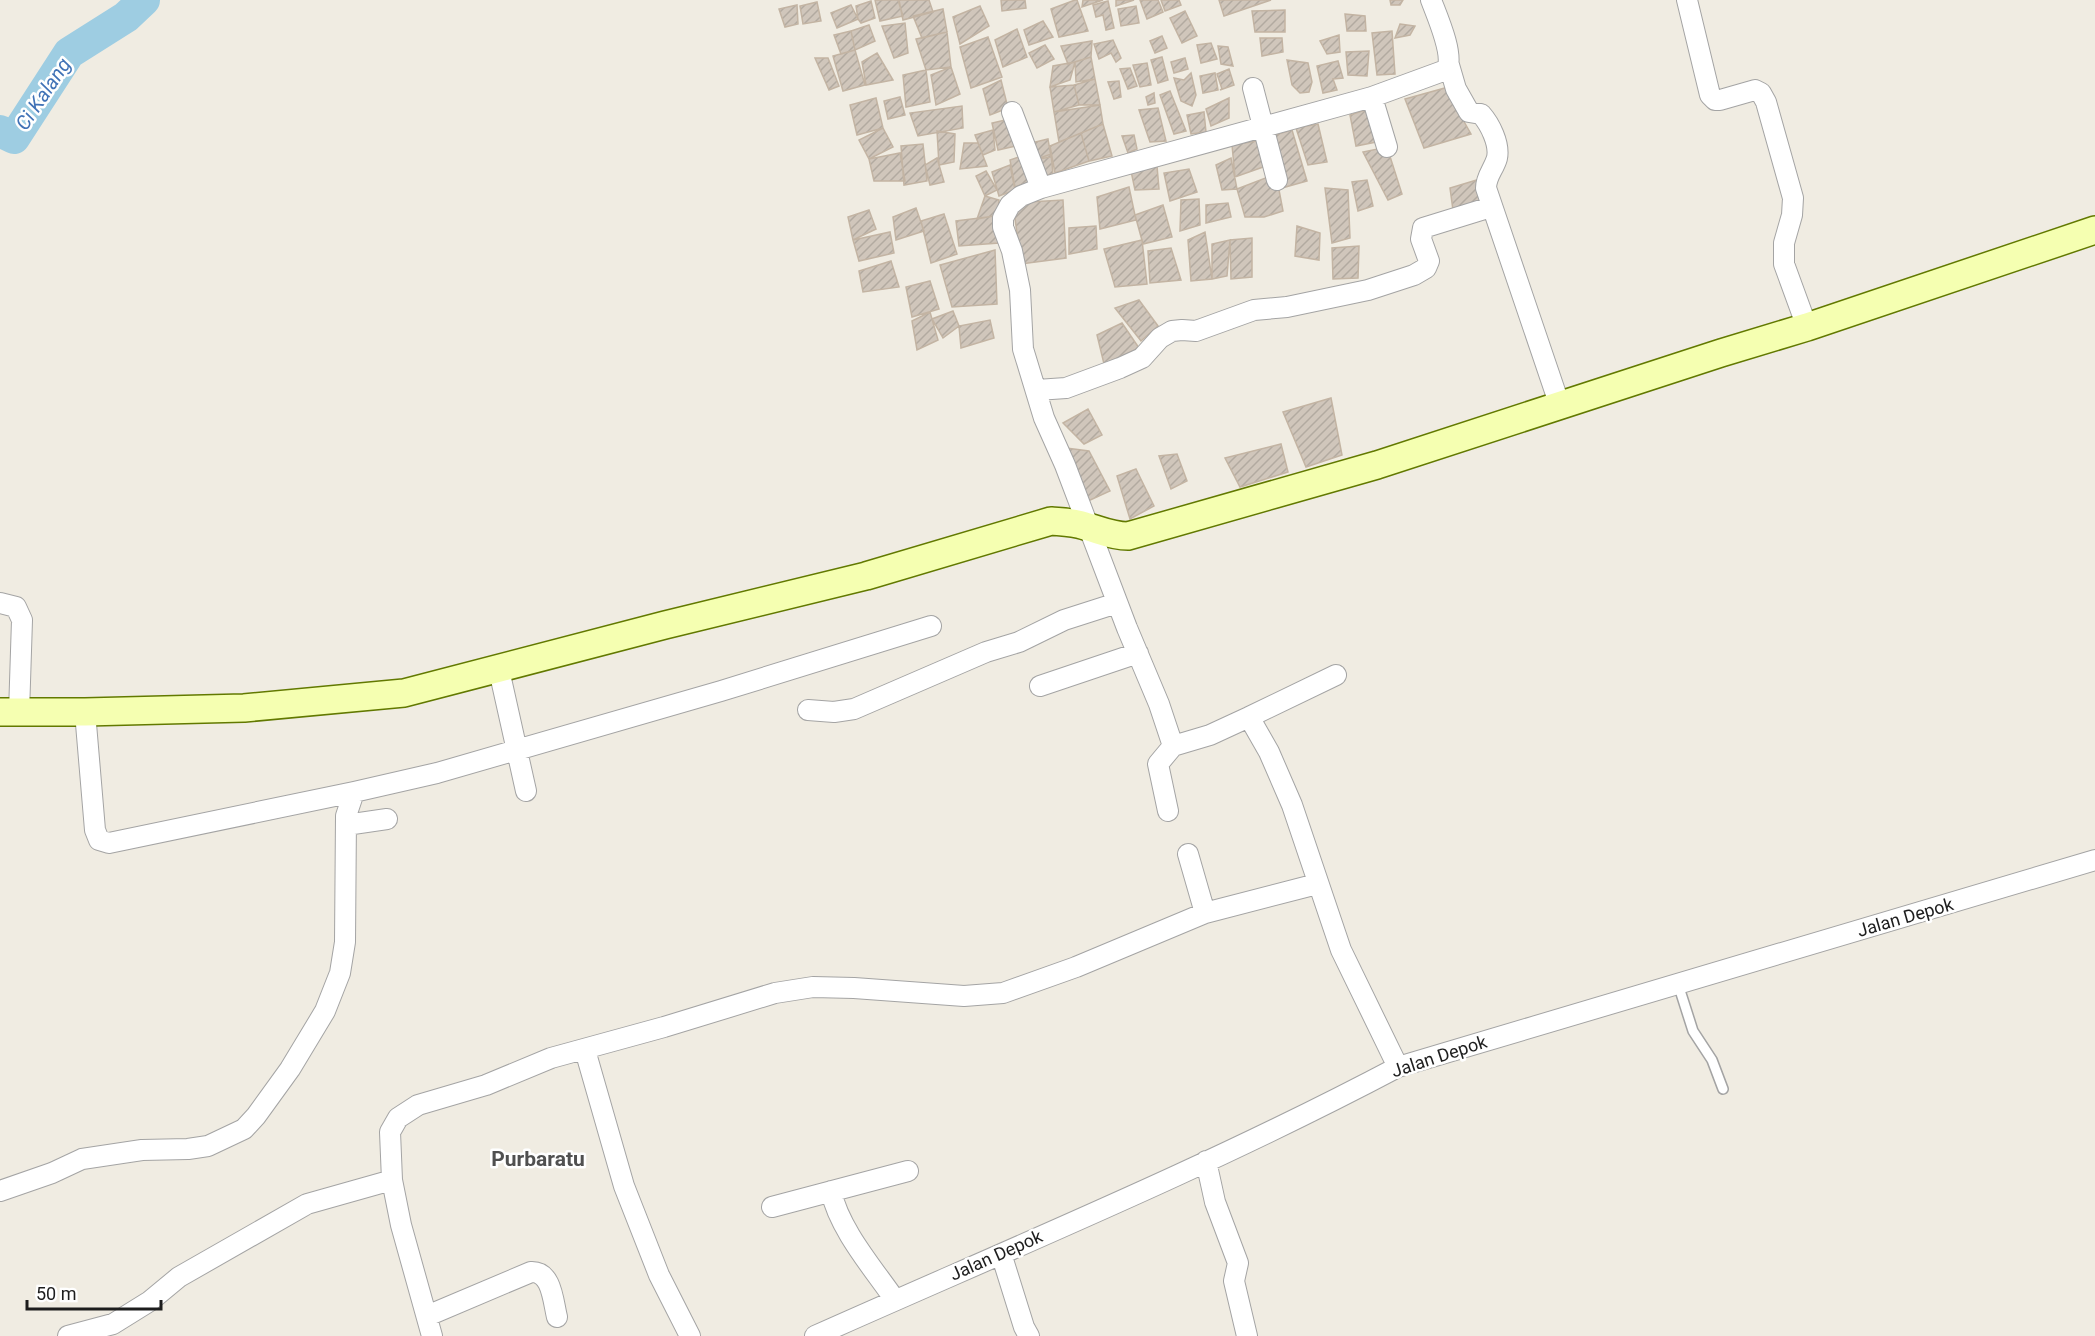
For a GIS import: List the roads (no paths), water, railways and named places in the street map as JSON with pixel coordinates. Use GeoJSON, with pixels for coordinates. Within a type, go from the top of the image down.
{"type":"FeatureCollection","features":[{"type":"Feature","properties":{"kind":"street"},"geometry":{"type":"LineString","coordinates":[[1431,0],[1447,47],[1449,65],[1456,89],[1471,113],[1481,114],[1495,140],[1497,157],[1486,182],[1491,207],[1560,406]]}},
{"type":"Feature","properties":{"kind":"street"},"geometry":{"type":"LineString","coordinates":[[1687,0],[1710,95],[1715,100],[1720,100],[1755,90],[1761,93],[1766,102],[1793,198],[1792,214],[1784,243],[1784,264],[1807,327]]}},
{"type":"Feature","properties":{"kind":"street"},"geometry":{"type":"LineString","coordinates":[[1173,746],[1065,465],[1044,418],[1023,349],[1020,290],[1003,227],[1003,218],[1010,205],[1022,196],[1041,188],[1372,98],[1443,71],[1449,65]]}},
{"type":"Feature","properties":{"kind":"street"},"geometry":{"type":"LineString","coordinates":[[1254,88],[1277,180]]}},
{"type":"Feature","properties":{"kind":"street"},"geometry":{"type":"LineString","coordinates":[[1372,98],[1386,147]]}},
{"type":"Feature","properties":{"kind":"street"},"geometry":{"type":"LineString","coordinates":[[1012,112],[1041,188]]}},
{"type":"Feature","properties":{"kind":"street"},"geometry":{"type":"LineString","coordinates":[[1037,390],[1066,388],[1120,368],[1142,358],[1160,338],[1172,331],[1196,331],[1254,310],[1287,308],[1350,294],[1414,275],[1426,268],[1429,261],[1421,239],[1423,228],[1491,207]]}},
{"type":"Feature","properties":{"kind":"street"},"geometry":{"type":"LineString","coordinates":[[0,603],[16,607],[22,620],[9,713],[244,708],[386,696],[499,670],[665,625],[866,576],[1051,521],[1070,522],[1104,533],[1128,536],[1377,465],[1807,327],[2095,230]]}},
{"type":"Feature","properties":{"kind":"street"},"geometry":{"type":"LineString","coordinates":[[808,710],[834,712],[854,709],[986,652],[1019,642],[1064,620],[1117,603]]}},
{"type":"Feature","properties":{"kind":"street"},"geometry":{"type":"LineString","coordinates":[[86,712],[95,830],[97,837],[105,843],[354,792],[518,755],[931,626]]}},
{"type":"Feature","properties":{"kind":"street"},"geometry":{"type":"LineString","coordinates":[[1040,686],[1138,652]]}},
{"type":"Feature","properties":{"kind":"street"},"geometry":{"type":"LineString","coordinates":[[499,670],[526,791]]}},
{"type":"Feature","properties":{"kind":"street"},"geometry":{"type":"LineString","coordinates":[[1168,811],[1158,766],[1173,746],[1210,735],[1336,675]]}},
{"type":"Feature","properties":{"kind":"street"},"geometry":{"type":"LineString","coordinates":[[1249,717],[1269,752],[1288,796],[1341,950],[1398,1067]]}},
{"type":"Feature","properties":{"kind":"street"},"geometry":{"type":"LineString","coordinates":[[0,1191],[52,1173],[82,1159],[142,1150],[208,1146],[237,1133],[251,1122],[290,1069],[325,1011],[340,973],[345,942],[352,825],[347,812],[354,792]]}},
{"type":"Feature","properties":{"kind":"street"},"geometry":{"type":"LineString","coordinates":[[352,825],[387,819]]}},
{"type":"Feature","properties":{"kind":"street"},"geometry":{"type":"LineString","coordinates":[[1188,854],[1205,913]]}},
{"type":"Feature","properties":{"kind":"street","name":"Jalan Depok"},"geometry":{"type":"LineString","coordinates":[[815,1336],[1206,1161],[1337,1099],[1398,1067],[2095,860]]}},
{"type":"Feature","properties":{"kind":"street"},"geometry":{"type":"LineString","coordinates":[[432,1336],[401,1225],[392,1180],[390,1132],[398,1118],[418,1105],[486,1084],[551,1058],[794,989],[854,988],[964,996],[1003,993],[1076,967],[1205,913],[1317,884]]}},
{"type":"Feature","properties":{"kind":"street"},"geometry":{"type":"LineString","coordinates":[[585,1050],[624,1186],[659,1275],[690,1336]]}},
{"type":"Feature","properties":{"kind":"street"},"geometry":{"type":"LineString","coordinates":[[1206,1161],[1215,1202],[1238,1263],[1234,1281],[1247,1336]]}},
{"type":"Feature","properties":{"kind":"street"},"geometry":{"type":"LineString","coordinates":[[772,1207],[908,1171]]}},
{"type":"Feature","properties":{"kind":"street"},"geometry":{"type":"LineString","coordinates":[[69,1336],[102,1329],[128,1316],[179,1277],[307,1204],[392,1180]]}},
{"type":"Feature","properties":{"kind":"street"},"geometry":{"type":"LineString","coordinates":[[831,1191],[844,1226],[896,1300]]}},
{"type":"Feature","properties":{"kind":"street"},"geometry":{"type":"LineString","coordinates":[[999,1255],[1004,1263],[1024,1327],[1029,1336]]}},
{"type":"Feature","properties":{"kind":"street"},"geometry":{"type":"LineString","coordinates":[[427,1316],[531,1272],[539,1271],[549,1283],[557,1317]]}},
{"type":"Feature","properties":{"kind":"lane"},"geometry":{"type":"LineString","coordinates":[[1678,984],[1693,1031],[1712,1060],[1723,1089]]}},
{"type":"Feature","properties":{"kind":"waterway","name":"Ci Kalang"},"geometry":{"type":"LineString","coordinates":[[0,131],[14,138],[69,53],[126,17],[144,0]]}},
{"type":"Feature","properties":{"kind":"district","name":"Purbaratu"},"geometry":{"type":"Point","coordinates":[538,1159]}}]}
